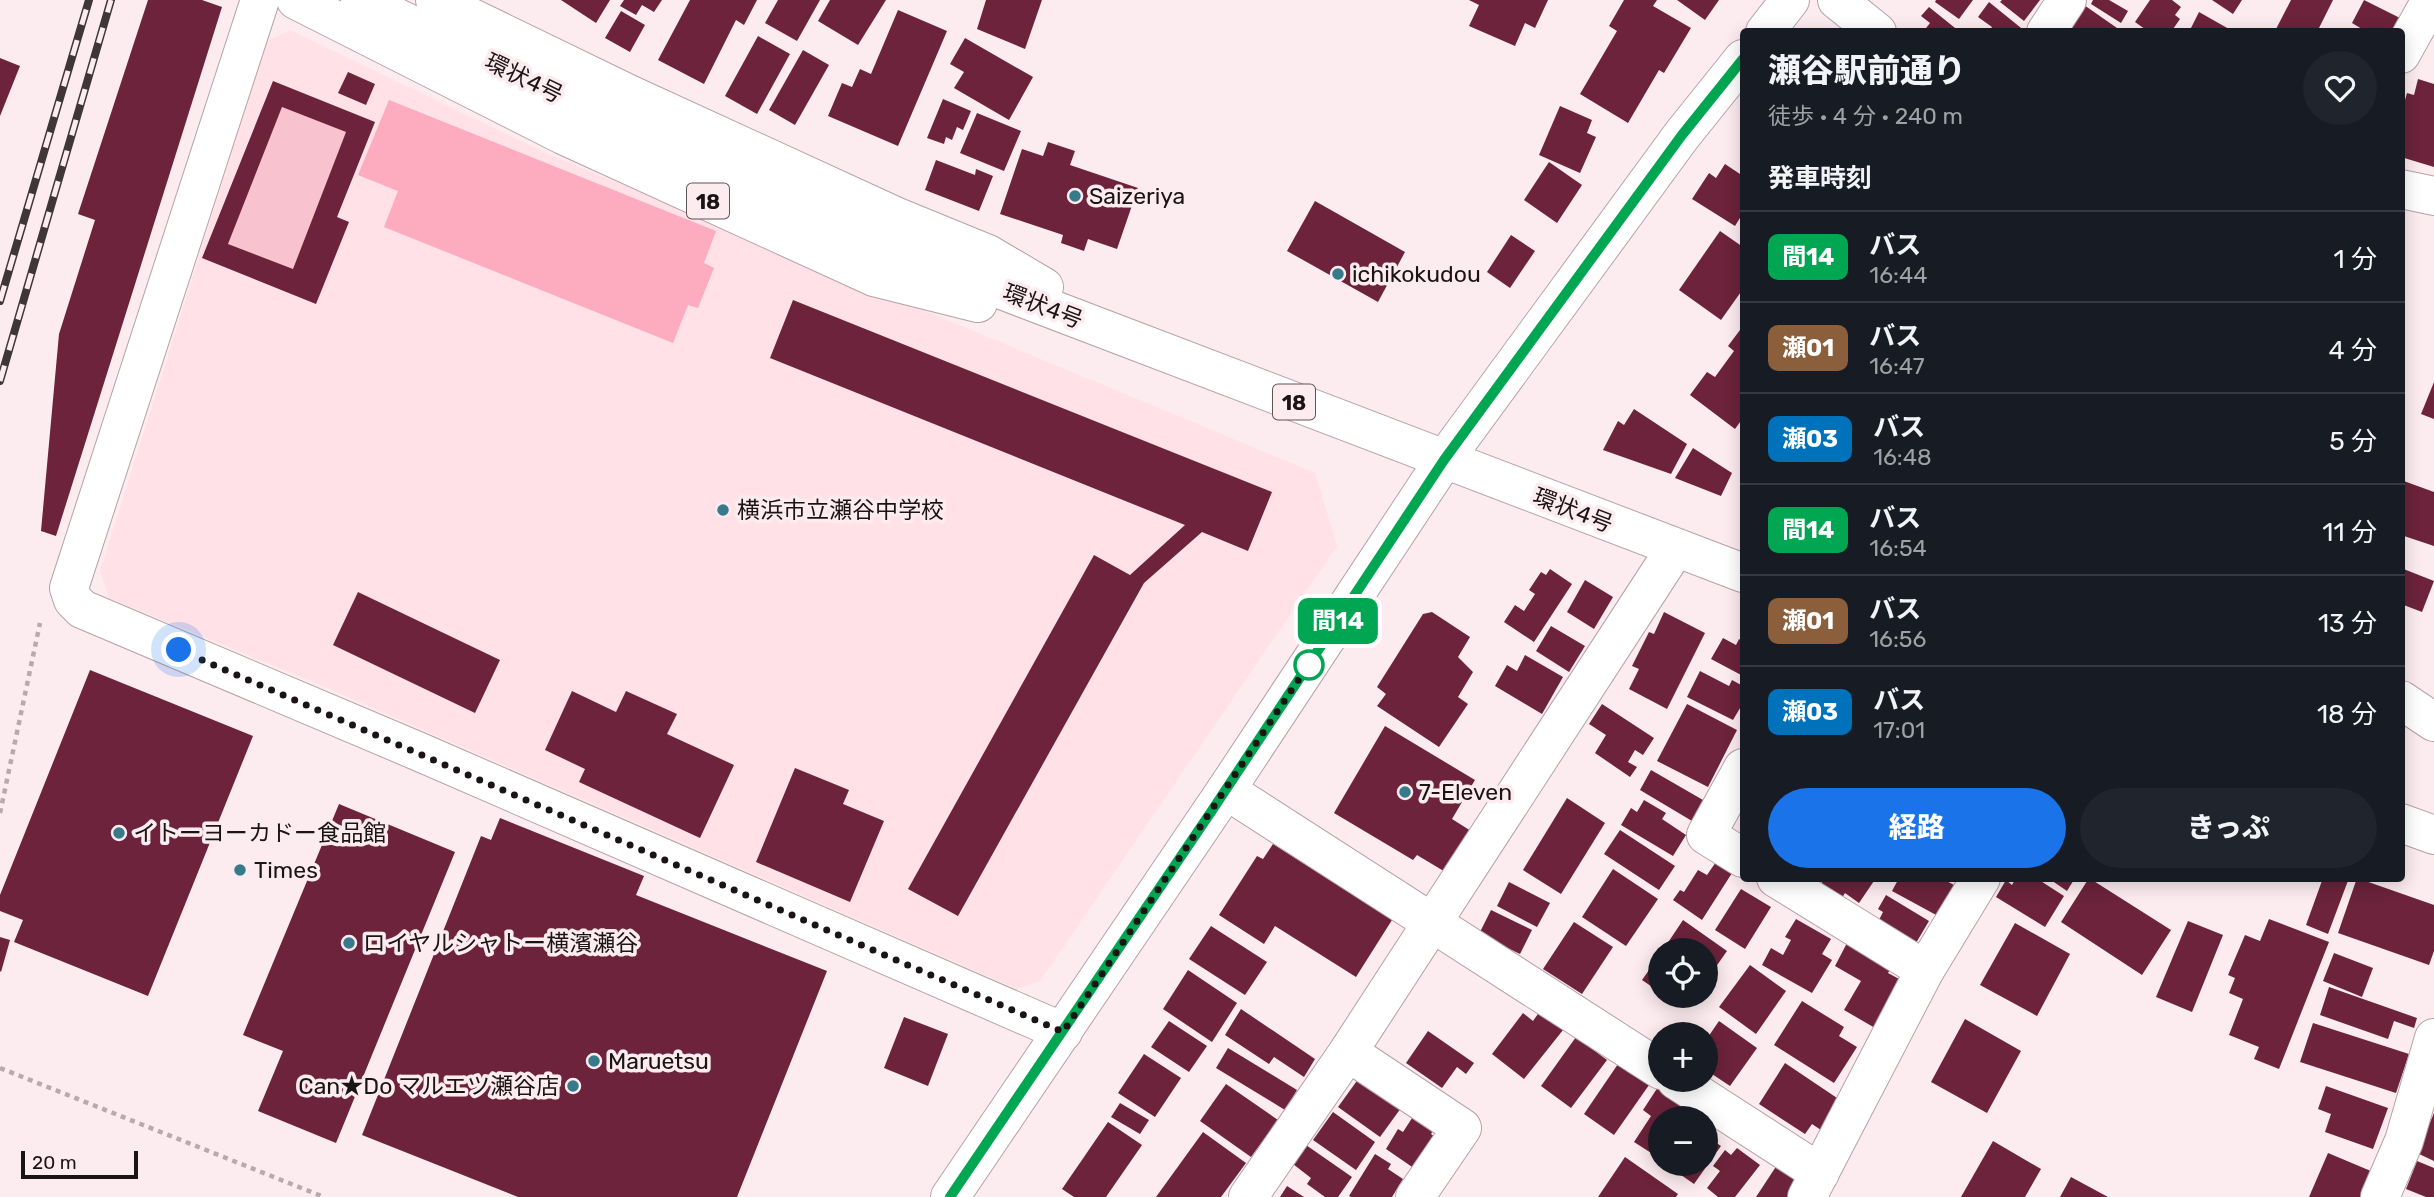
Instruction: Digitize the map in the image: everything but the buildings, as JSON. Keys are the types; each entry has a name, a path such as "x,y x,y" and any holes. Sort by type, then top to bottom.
{"main road":[{"path":"260,0 69,588 73,600 82,609 447,764 1063,1032"},
{"name":"18","path":"296,0 563,135 874,277 1143,344"},
{"name":"環状4号","path":"360,0 604,117 889,247 1740,572"},
{"name":"18","path":"435,0 629,94 895,216 988,254 1143,344"},
{"path":"1768,28 1790,0"},
{"path":"1837,0 1872,28"},
{"path":"2049,28 2067,0"},
{"path":"2405,47 2431,0"},
{"path":"950,1197 1226,790 1444,460 1682,135 1740,63"},
{"path":"2405,190 2434,196"},
{"path":"1248,1197 1348,1052 1675,549"},
{"path":"2405,703 2434,722"},
{"path":"1740,773 1706,835 1740,856"},
{"path":"1226,790 1648,1062"},
{"path":"2405,824 2434,835"},
{"path":"1782,882 1925,970"},
{"path":"1692,1092 1814,1185 1925,970 1980,882"},
{"path":"2380,1197 2404,1141 2434,1038"},
{"path":"1348,1052 1462,1128 1415,1197"}],"path":[{"path":"0,813 41,619 69,588"},
{"path":"0,1068 324,1197"}],"shaded area":[{"name":"横浜市立瀬谷中学校","path":"290,30 548,154 1315,473 1337,546 1040,981 1017,989 318,684 109,598 100,571 267,41"},
{"path":"389,100 716,231 704,263 714,268 698,308 688,305 673,343 384,227 398,191 358,175"},
{"path":"282,107 346,132 293,269 228,244"}],"railway":[{"path":"0,301 89,0"},
{"path":"0,381 111,0"}],"bus line":[{"name":"間14","path":"950,1197 1211,812 1444,460 1682,135 1740,63"}],"place":[{"name":"Saizeriya","path":"1075,196"},
{"name":"ichikokudou","path":"1338,274"},
{"name":"横浜市立瀬谷中学校","path":"723,510"},
{"name":"7-Eleven","path":"1405,792"},
{"name":"イトーヨーカドー食品館","path":"119,833"},
{"name":"Times","path":"240,870"},
{"name":"ロイヤルシャトー横濱瀬谷","path":"349,943"},
{"name":"Maruetsu","path":"594,1061"},
{"name":"Can★Do マルエツ瀬谷店","path":"573,1086"}],"route":[{"path":"179,650 1063,1032 1313,658 1309,665"}]}
